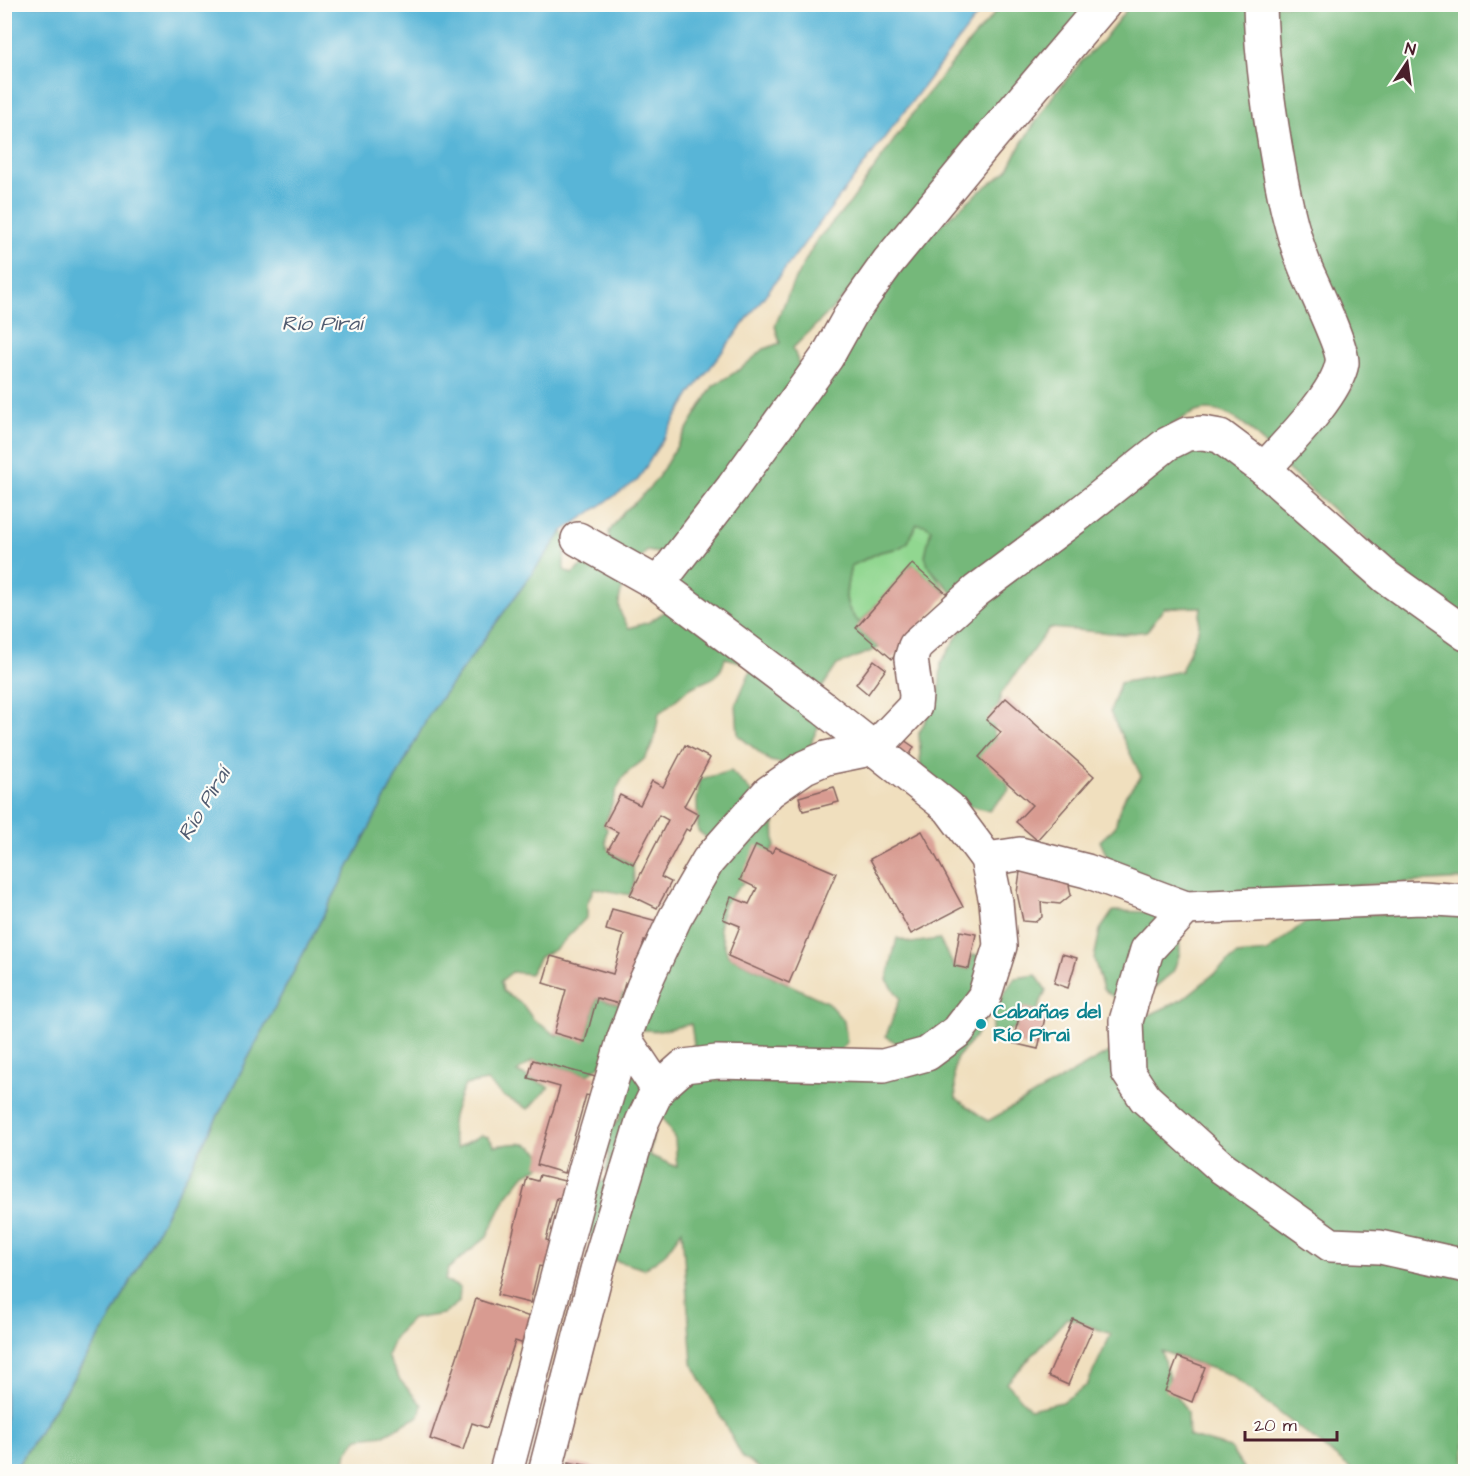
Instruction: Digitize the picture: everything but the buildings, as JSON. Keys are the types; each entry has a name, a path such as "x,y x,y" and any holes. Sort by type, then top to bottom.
{"street":[{"path":"658,584 733,487 820,366 851,314 888,262 986,142 1104,4"},
{"path":"1260,4 1263,76 1283,195 1303,262 1331,327 1342,361 1335,384 1287,445 1264,469"},
{"path":"506,1472 586,1167 624,1038 675,918 708,861 769,792 805,767 826,758 875,748 915,706 916,695 911,659 915,646 976,591 1074,518 1167,444 1187,434 1203,433 1220,436 1264,469 1386,577 1466,634"},
{"path":"545,1472 597,1270 642,1122 658,1089 684,1066 717,1062 883,1066 927,1054 958,1031 984,997 1000,946 996,902 987,860 949,808 875,748 658,584 579,539"},
{"path":"987,860 1020,854 1087,871 1186,908 1421,898 1466,901"},
{"path":"1186,908 1147,950 1126,1021 1128,1072 1145,1098 1220,1166 1331,1245 1380,1247 1466,1266"},
{"path":"624,1038 658,1089"},
{"path":"561,1263 597,1270"}],"green space":[{"path":"1002,5 1098,5 859,282 793,348 806,383 934,230 1007,171 1021,144 1053,96 1102,41 1130,5 1254,5 1333,365 1271,454 1252,431 1235,418 1207,410 1192,414 1168,428 959,600 928,566 925,555 931,529 925,525 917,524 908,542 899,548 880,552 851,566 846,590 849,610 860,623 857,628 879,648 837,665 821,689 824,717 813,738 805,768 770,761 738,735 736,704 753,665 725,658 715,677 692,687 659,713 651,748 645,758 621,780 604,825 607,829 608,848 615,855 633,864 634,883 630,895 594,888 587,904 587,917 556,949 540,957 530,974 512,972 501,981 503,991 523,1005 533,1019 557,1036 556,1033 585,1041 597,998 619,1004 622,994 636,997 717,846 698,831 697,802 700,779 731,771 774,815 775,847 724,904 719,928 728,956 827,1002 844,1021 847,1042 835,1057 915,1056 886,1036 900,998 887,980 897,938 911,943 939,939 954,966 969,969 972,955 987,955 988,1014 974,1038 956,1059 954,1073 956,1098 988,1121 1125,1043 1145,1017 1183,999 1237,955 1267,952 1314,915 1465,913 1465,1471 1354,1471 1231,1375 1161,1351 1172,1388 1187,1412 1188,1436 1230,1448 1245,1471 764,1471 743,1458 692,1363 682,1230 664,1255 644,1269 607,1258 576,1215 588,1188 616,1175 606,1171 609,1156 602,1140 620,1118 614,1094 627,1072 671,1081 694,1044 691,1024 660,1031 631,1029 600,1065 588,1075 533,1060 517,1072 549,1087 528,1109 503,1096 487,1081 465,1085 453,1116 452,1132 457,1148 481,1135 488,1137 495,1146 518,1143 530,1145 547,1161 525,1174 507,1196 487,1236 448,1269 445,1280 460,1288 459,1302 443,1314 412,1319 396,1335 387,1356 400,1380 422,1405 419,1416 384,1435 358,1438 347,1452 344,1467 346,1471 14,1472 109,1322 429,715 563,531 564,570 572,574 609,542 609,532 623,512 637,501 657,479 713,386 739,370 764,349 780,343 775,326 792,285 816,241 850,203 918,106","holes":["647,551 669,555 670,578 666,611 649,622 629,628 620,612 619,599 628,576","658,1110 675,1139 677,1167 649,1155","1067,1318 1111,1334 1087,1385 1062,1402 1030,1409 1007,1383"]},
{"path":"1273,5 1465,5 1465,620 1400,570 1284,466 1352,389 1354,366 1299,211 1271,70"},
{"path":"1199,438 1465,649 1465,879 1188,895 1115,874 1100,841 1115,827 1126,795 1141,776 1110,712 1120,683 1181,671 1198,631 1201,607 1164,608 1147,631 1124,634 1049,628 1001,694 993,730 1009,790 989,811 955,802 921,773 919,733 939,694 941,663 967,620 1007,582"},
{"path":"917,524 925,524 932,529 927,558 931,570 947,594 912,564 860,623 847,604 846,590 851,566 880,552 899,548 908,542"},
{"path":"1113,911 1149,912 1179,936 1180,953 1173,972 1145,995 1119,1001 1103,989 1094,959 1100,930"},
{"path":"1036,975 1046,990 1037,1011 1022,1007 1016,1028 991,1036 995,1012 1009,985 1015,978"}],"water":[{"name":"Río Piraí","path":"5,5 985,5 691,393 638,480 563,531 429,715 109,1322 14,1471 5,1472"}],"place":[{"name":"Cabañas del Río Pirai","path":"981,1024"}]}
